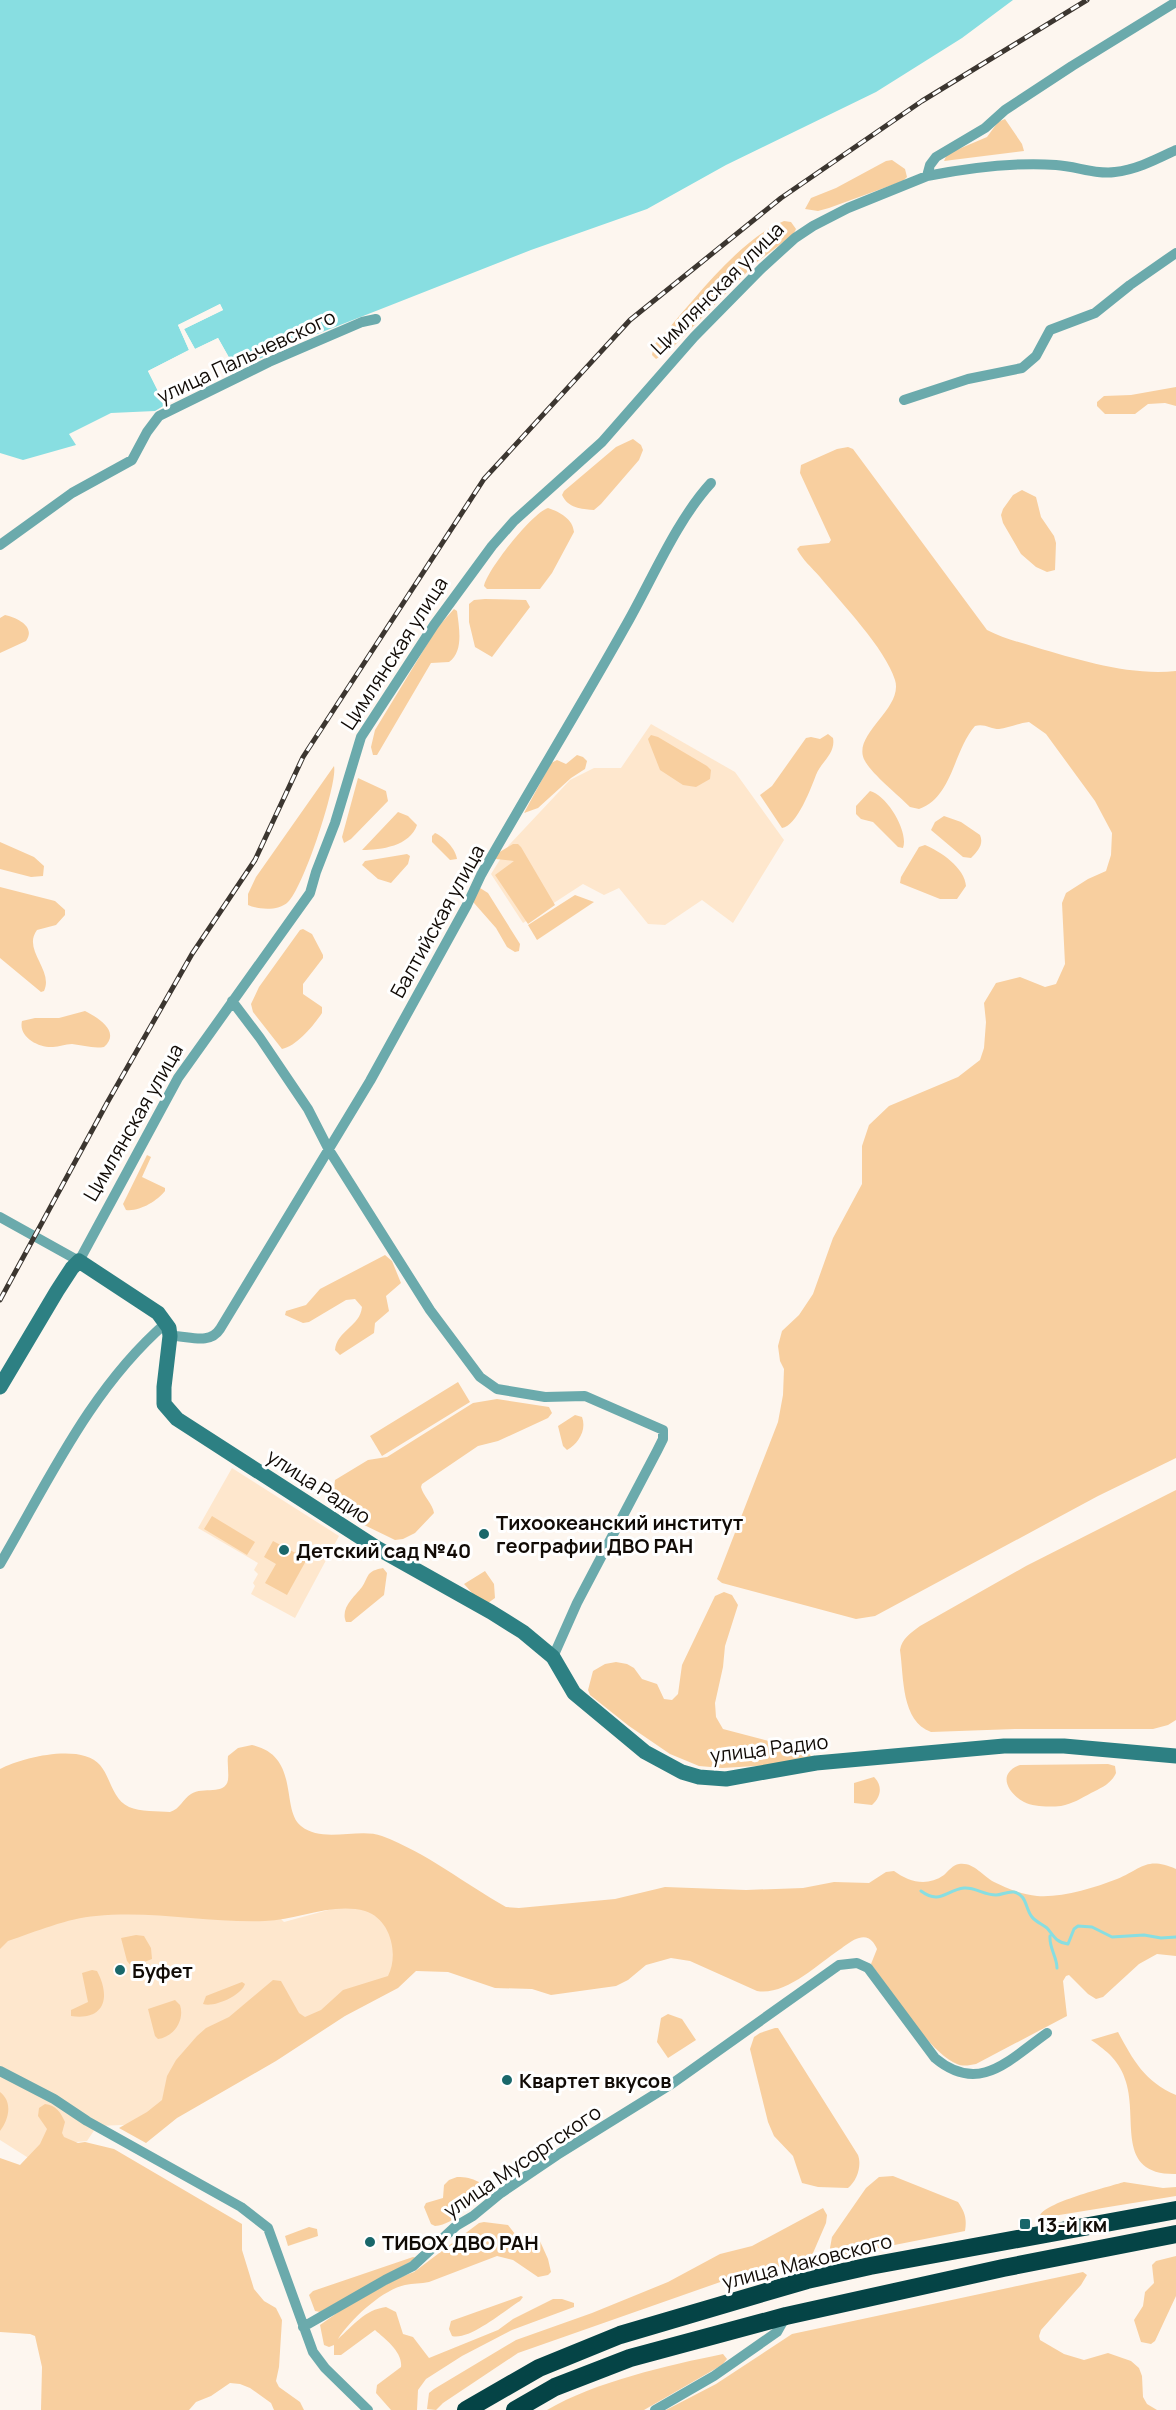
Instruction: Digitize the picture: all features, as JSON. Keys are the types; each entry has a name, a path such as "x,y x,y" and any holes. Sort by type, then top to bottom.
{"highway":[{"name":"улица Маковского","path":"466,2410 539,2368 620,2335 807,2280 1176,2210"},
{"path":"515,2410 555,2387 630,2358 786,2316 1003,2268 1176,2234"},
{"path":"807,2280 814,2310"}],"main road":[{"path":"0,1387 57,1291 79,1261 158,1313 168,1330"},
{"name":"улица Радио","path":"168,1330 164,1399 166,1409 177,1419 377,1548 523,1632 553,1657 574,1693 603,1718 659,1760 699,1777 726,1779 816,1763 1004,1746 1064,1746 1176,1756"}],"street":[{"path":"927,176 930,165 936,157 985,128 1012,105 1072,66 1176,2"},
{"name":"Цимлянская улица","path":"79,1261 178,1078 310,893 335,823 356,750 365,730 434,625 492,546 514,521 602,442 702,330 762,268 795,238 813,226 848,208 927,176 1007,166 1039,165 1079,167 1112,173 1147,163 1176,150"},
{"path":"904,400 968,379 1022,368 1036,356 1050,330 1095,313 1176,253"},
{"name":"улица Пальчевского","path":"0,545 72,493 132,460 147,432 159,416 269,362 363,322 376,319"},
{"name":"Балтийская улица","path":"168,1330 201,1339 216,1335 370,1081 484,870 594,683 680,527 698,498 711,483"},
{"path":"232,1001 308,1109 329,1150 430,1310 480,1377 497,1389 544,1397 585,1396 659,1428 663,1434 657,1451 576,1603 553,1657"},
{"path":"0,1216 79,1261"},
{"path":"0,1564 91,1407 126,1364 168,1330"},
{"name":"улица Мусоргского","path":"303,2327 413,2266 456,2226 473,2216 501,2193 673,2083 839,1965 850,1963 863,1965 874,1975 935,2058 949,2069 977,2075 1000,2066 1047,2033"},
{"path":"0,2071 54,2099 87,2121 259,2219 268,2228 303,2327 317,2358 368,2410"},
{"path":"656,2410 714,2376 777,2332 786,2316"}],"shaded area":[{"path":"1005,119 1022,144 1024,151 944,161 947,154 987,137 998,122"},
{"path":"892,160 905,169 907,177 903,181 829,208 818,211 805,209 811,198"},
{"path":"784,221 791,222 796,229 793,235 757,262 669,351 656,359 652,355 654,345 714,276 749,243 766,230"},
{"path":"1176,387 1176,406 1165,403 1148,404 1135,414 1105,414 1097,406 1097,402 1104,396 1131,395"},
{"path":"633,439 641,445 643,450 639,460 601,504 594,510 575,507 568,503 562,495 564,491 616,447"},
{"path":"848,447 853,449 987,630 1017,642 1105,666 1141,671 1176,671 1176,1458 1098,1496 875,1616 856,1619 722,1583 717,1579 778,1422 783,1395 784,1369 780,1361 778,1346 782,1331 799,1315 813,1294 833,1238 862,1184 862,1146 869,1125 889,1106 958,1077 980,1060 984,1048 986,1022 984,1003 996,983 1020,977 1045,987 1056,984 1065,964 1062,903 1066,893 1106,871 1111,855 1112,833 1095,801 1046,734 1029,722 999,729 975,726 946,784 930,803 919,809 910,807 868,766 862,751 865,741 892,701 896,691 895,680 890,667 873,640 797,549 800,546 829,543 831,540 800,473 801,465 837,449"},
{"path":"1022,490 1036,497 1041,517 1054,536 1055,570 1047,572 1036,567 1021,554 1003,523 1001,515 1003,509 1013,495"},
{"path":"548,508 565,517 571,523 574,532 552,573 540,589 487,589 484,586 487,578 501,556 532,520"},
{"path":"474,600 526,600 530,607 492,657 475,647 469,622 469,604"},
{"path":"454,609 457,611 459,646 454,658 449,662 431,663 377,755 373,755 371,747 375,730 437,628"},
{"path":"5,615 24,624 29,631 29,636 26,641 0,653 0,618"},
{"path":"651,724 735,772 784,840 733,923 702,900 665,925 648,924 619,888 604,895 583,884 523,923 491,874 509,845 570,780 594,768 621,768"},
{"path":"828,734 833,738 830,753 818,770 798,814 788,826 782,828 760,795 772,786 806,738 820,739"},
{"path":"651,735 707,766 711,770 710,779 696,787 683,785 660,770 648,739"},
{"path":"577,755 587,761 585,769 571,778 538,808 524,813 551,763 557,760 566,764"},
{"path":"334,766 331,793 318,836 294,893 288,902 280,907 263,909 248,905 248,894 256,877"},
{"path":"358,778 386,791 388,801 351,839 344,843 342,837"},
{"path":"870,791 883,799 895,815 903,833 903,848 898,847 873,822 861,819 856,814 856,806"},
{"path":"398,812 408,816 417,825 408,838 386,848 362,850"},
{"path":"944,816 961,822 980,835 981,844 971,858 963,857 931,830 935,822"},
{"path":"435,833 449,844 457,859 450,860 432,842 432,836"},
{"path":"0,842 34,857 44,866 43,876 31,877 0,869"},
{"path":"513,844 521,847 555,905 528,924 495,875 514,861 496,859 493,856"},
{"path":"925,845 938,851 957,867 965,879 966,886 957,899 940,899 900,883 901,877 919,847"},
{"path":"407,854 410,856 408,864 391,883 378,879 362,865 365,861"},
{"path":"0,887 55,901 65,910 65,915 56,925 37,930 33,938 35,953 45,975 44,991 41,992 0,958"},
{"path":"480,888 488,893 520,944 519,951 515,952 507,947 496,928 472,900"},
{"path":"575,895 594,902 537,940 528,925"},
{"path":"303,929 312,934 323,958 303,984 303,994 322,1007 322,1013 299,1039 282,1049 253,1012 251,1004 259,987"},
{"path":"85,1011 102,1022 109,1031 109,1041 104,1047 72,1044 47,1047 26,1037 23,1032 22,1021 35,1018 59,1018"},
{"path":"147,1155 151,1157 142,1177 165,1188 165,1191 147,1205 126,1210 123,1204"},
{"path":"385,1255 392,1261 401,1283 386,1296 389,1311 375,1323 374,1333 340,1355 335,1350 337,1343 357,1319 362,1307 355,1299 346,1300 309,1322 303,1323 285,1315 286,1311 306,1305 320,1289"},
{"path":"458,1382 470,1402 382,1456 370,1436"},
{"path":"497,1399 549,1407 552,1413 548,1418 498,1441 478,1446 422,1484 422,1490 434,1513 415,1533 395,1540 358,1522 334,1489 335,1480 368,1460 387,1457 473,1403"},
{"path":"575,1415 582,1417 582,1432 575,1444 567,1450 563,1446 558,1426"},
{"name":"Детский сад №40","path":"232,1468 339,1536 295,1618 251,1594 258,1574 254,1570 258,1563 198,1528"},
{"path":"1176,1490 1176,1720 1153,1729 1015,1729 931,1732 921,1726 909,1709 904,1685 900,1650 907,1636 920,1626 1026,1566"},
{"path":"212,1516 255,1542 247,1555 204,1529"},
{"path":"273,1541 307,1559 287,1595 265,1583 276,1564 264,1557"},
{"path":"383,1568 387,1573 384,1595 351,1622 346,1622 346,1607 369,1574"},
{"path":"485,1571 494,1584 495,1598 488,1603 473,1594 464,1584"},
{"path":"724,1592 732,1595 738,1605 725,1646 715,1703 716,1717 723,1729 807,1751 813,1759 808,1763 722,1768 699,1766 670,1754 629,1726 590,1695 588,1690 593,1671 605,1664 616,1662 634,1668 642,1679 657,1684 664,1699 672,1700 678,1694 682,1665 715,1596"},
{"path":"252,1745 267,1751 284,1771 291,1808 301,1826 320,1834 363,1833 382,1836 415,1851 506,1907 519,1908 615,1899 665,1887 746,1890 803,1888 834,1882 869,1883 886,1872 894,1871 906,1878 925,1882 938,1879 959,1864 969,1865 994,1882 1015,1891 1046,1896 1088,1889 1117,1879 1145,1865 1158,1864 1176,1869 1176,1956 1157,1954 1139,1964 1103,1997 1096,1999 1069,1975 1066,1976 1063,1981 1067,2016 976,2064 964,2066 946,2058 911,2020 871,1964 877,1949 866,1937 852,1941 800,1978 779,1989 768,1991 757,1991 690,1961 671,1958 646,1965 628,1980 616,1986 551,1995 532,1989 495,1988 448,1972 416,1971 398,1988 345,2016 276,2061 177,2118 146,2143 119,2128 147,2112 162,2100 167,2076 176,2060 206,2028 229,2017 273,1980 281,1981 299,2013 305,2017 321,2010 343,1990 388,1976 393,1958 387,1930 374,1915 353,1909 328,1910 265,1921 159,1915 96,1916 74,1919 8,1941 0,1949 0,1769 22,1760 52,1754 80,1755 91,1758 100,1765 115,1794 129,1807 138,1810 170,1812 191,1794 223,1788 228,1780 228,1756 238,1748"},
{"path":"1108,1764 1115,1766 1116,1773 1109,1783 1077,1801 1061,1806 1032,1805 1024,1802 1013,1794 1007,1783 1009,1773 1020,1765"},
{"path":"874,1777 880,1788 875,1802 872,1805 854,1803 854,1783"},
{"path":"365,1900 423,1958 146,2124 97,2126 87,2141 57,2144 38,2164 0,2140 0,1919 265,1903 284,1922"},
{"path":"144,1936 151,1948 152,1959 132,1967 127,1961 121,1938"},
{"path":"97,1971 104,1990 102,2005 91,2015 71,2016 71,2010 88,2002 82,1973"},
{"path":"242,1982 245,1984 243,1988 233,1996 214,2004 203,2004 206,1996"},
{"path":"175,2000 180,2005 181,2011 177,2027 169,2035 158,2039 155,2036 148,2009"},
{"path":"668,2014 682,2019 696,2040 668,2058 657,2042 661,2018"},
{"path":"778,2028 858,2155 858,2173 848,2188 818,2187 802,2183 793,2156 774,2136 768,2122 750,2049 754,2037"},
{"path":"1118,2032 1135,2061 1148,2077 1176,2095 1176,2174 1157,2172 1144,2166 1137,2156 1133,2143 1126,2082 1112,2057 1091,2040"},
{"path":"0,2092 7,2101 8,2111 6,2121 0,2131"},
{"path":"45,2104 58,2110 62,2116 65,2122 62,2133 64,2137 78,2143 85,2142 114,2149 242,2224 242,2250 254,2289 264,2301 276,2308 282,2320 276,2381 279,2387 300,2402 304,2410 274,2410 271,2403 250,2388 230,2383 211,2396 196,2402 189,2410 41,2410 42,2367 35,2336 0,2332 0,2158 20,2165 40,2144 47,2129 38,2116 39,2108"},
{"path":"893,2176 958,2202 965,2216 965,2231 839,2256 833,2255 830,2248 832,2237 866,2188 879,2177"},
{"path":"457,2177 479,2182 480,2188 456,2217 443,2224 435,2226 431,2224 424,2207 426,2203 443,2198 444,2185"},
{"path":"1124,2182 1163,2188 1176,2187 1176,2196 1047,2217 1040,2216 1052,2206 1064,2201"},
{"path":"823,2208 827,2215 826,2223 813,2253 805,2262 746,2273 518,2353 436,2410 427,2409 429,2393 434,2389 516,2340 592,2313 668,2282 720,2254 752,2246"},
{"path":"479,2223 508,2225 515,2234 539,2239 551,2272 538,2277 513,2260 497,2256 429,2282 396,2288 377,2299 359,2314 338,2339 371,2311 386,2307 396,2312 403,2334 413,2337 429,2358 498,2330 513,2319 553,2299 574,2303 574,2307 512,2330 462,2356 426,2379 418,2390 417,2410 391,2410 376,2393 377,2385 401,2367 399,2356 392,2346 375,2330 341,2355 334,2355 334,2345 329,2347 324,2345 320,2325 344,2308 398,2278 414,2272"},
{"path":"309,2227 317,2229 318,2236 288,2246 285,2236"},
{"path":"1176,2256 1176,2296 1155,2341 1151,2344 1141,2342 1134,2320 1143,2306 1145,2292 1154,2283 1152,2265 1156,2261"},
{"path":"413,2257 417,2258 320,2312 315,2311 309,2295 313,2291"},
{"path":"1083,2272 1087,2275 1081,2285 1041,2330 1040,2340 1064,2354 1084,2360 1108,2353 1131,2361 1139,2368 1142,2376 1143,2397 1147,2404 1157,2410 666,2410 716,2384 792,2334"},
{"path":"523,2297 520,2301 487,2324 468,2334 452,2336 449,2329 451,2321"},
{"path":"723,2354 727,2359 722,2365 644,2410 547,2410 609,2383 656,2369"}],"water":[{"path":"0,0 1013,0 962,38 876,92 726,165 647,209 531,250 289,345 236,370 218,338 195,349 184,329 223,310 220,304 178,325 189,350 148,371 165,405 155,411 111,413 69,434 76,445 23,460 0,453"}],"pier":[{"path":"220,304 223,310 184,329 195,349 218,338 236,370 233,372 217,342 196,352 192,350 152,373 168,404 165,405 148,371 189,350 178,325"}],"waterway":[{"path":"921,1891 933,1897 943,1896 964,1888 992,1895 1014,1892 1024,1899 1034,1919 1047,1928 1057,1940 1068,1944 1074,1929 1078,1926 1092,1927 1112,1937 1144,1935 1161,1938 1176,1937"},
{"path":"1050,1936 1057,1968"}],"railway":[{"path":"0,1300 107,1103 192,954 255,860 303,757 484,479 630,320 781,198 922,101 1087,0"}],"place":[{"name":"Тихоокеанский институт географии ДВО РАН","path":"484,1534"},
{"name":"Детский сад №40","path":"284,1550"},
{"name":"Буфет","path":"120,1970"},
{"name":"Квартет вкусов","path":"507,2080"},
{"name":"13-й км","path":"1025,2224"},
{"name":"ТИБОХ ДВО РАН","path":"370,2242"}]}
